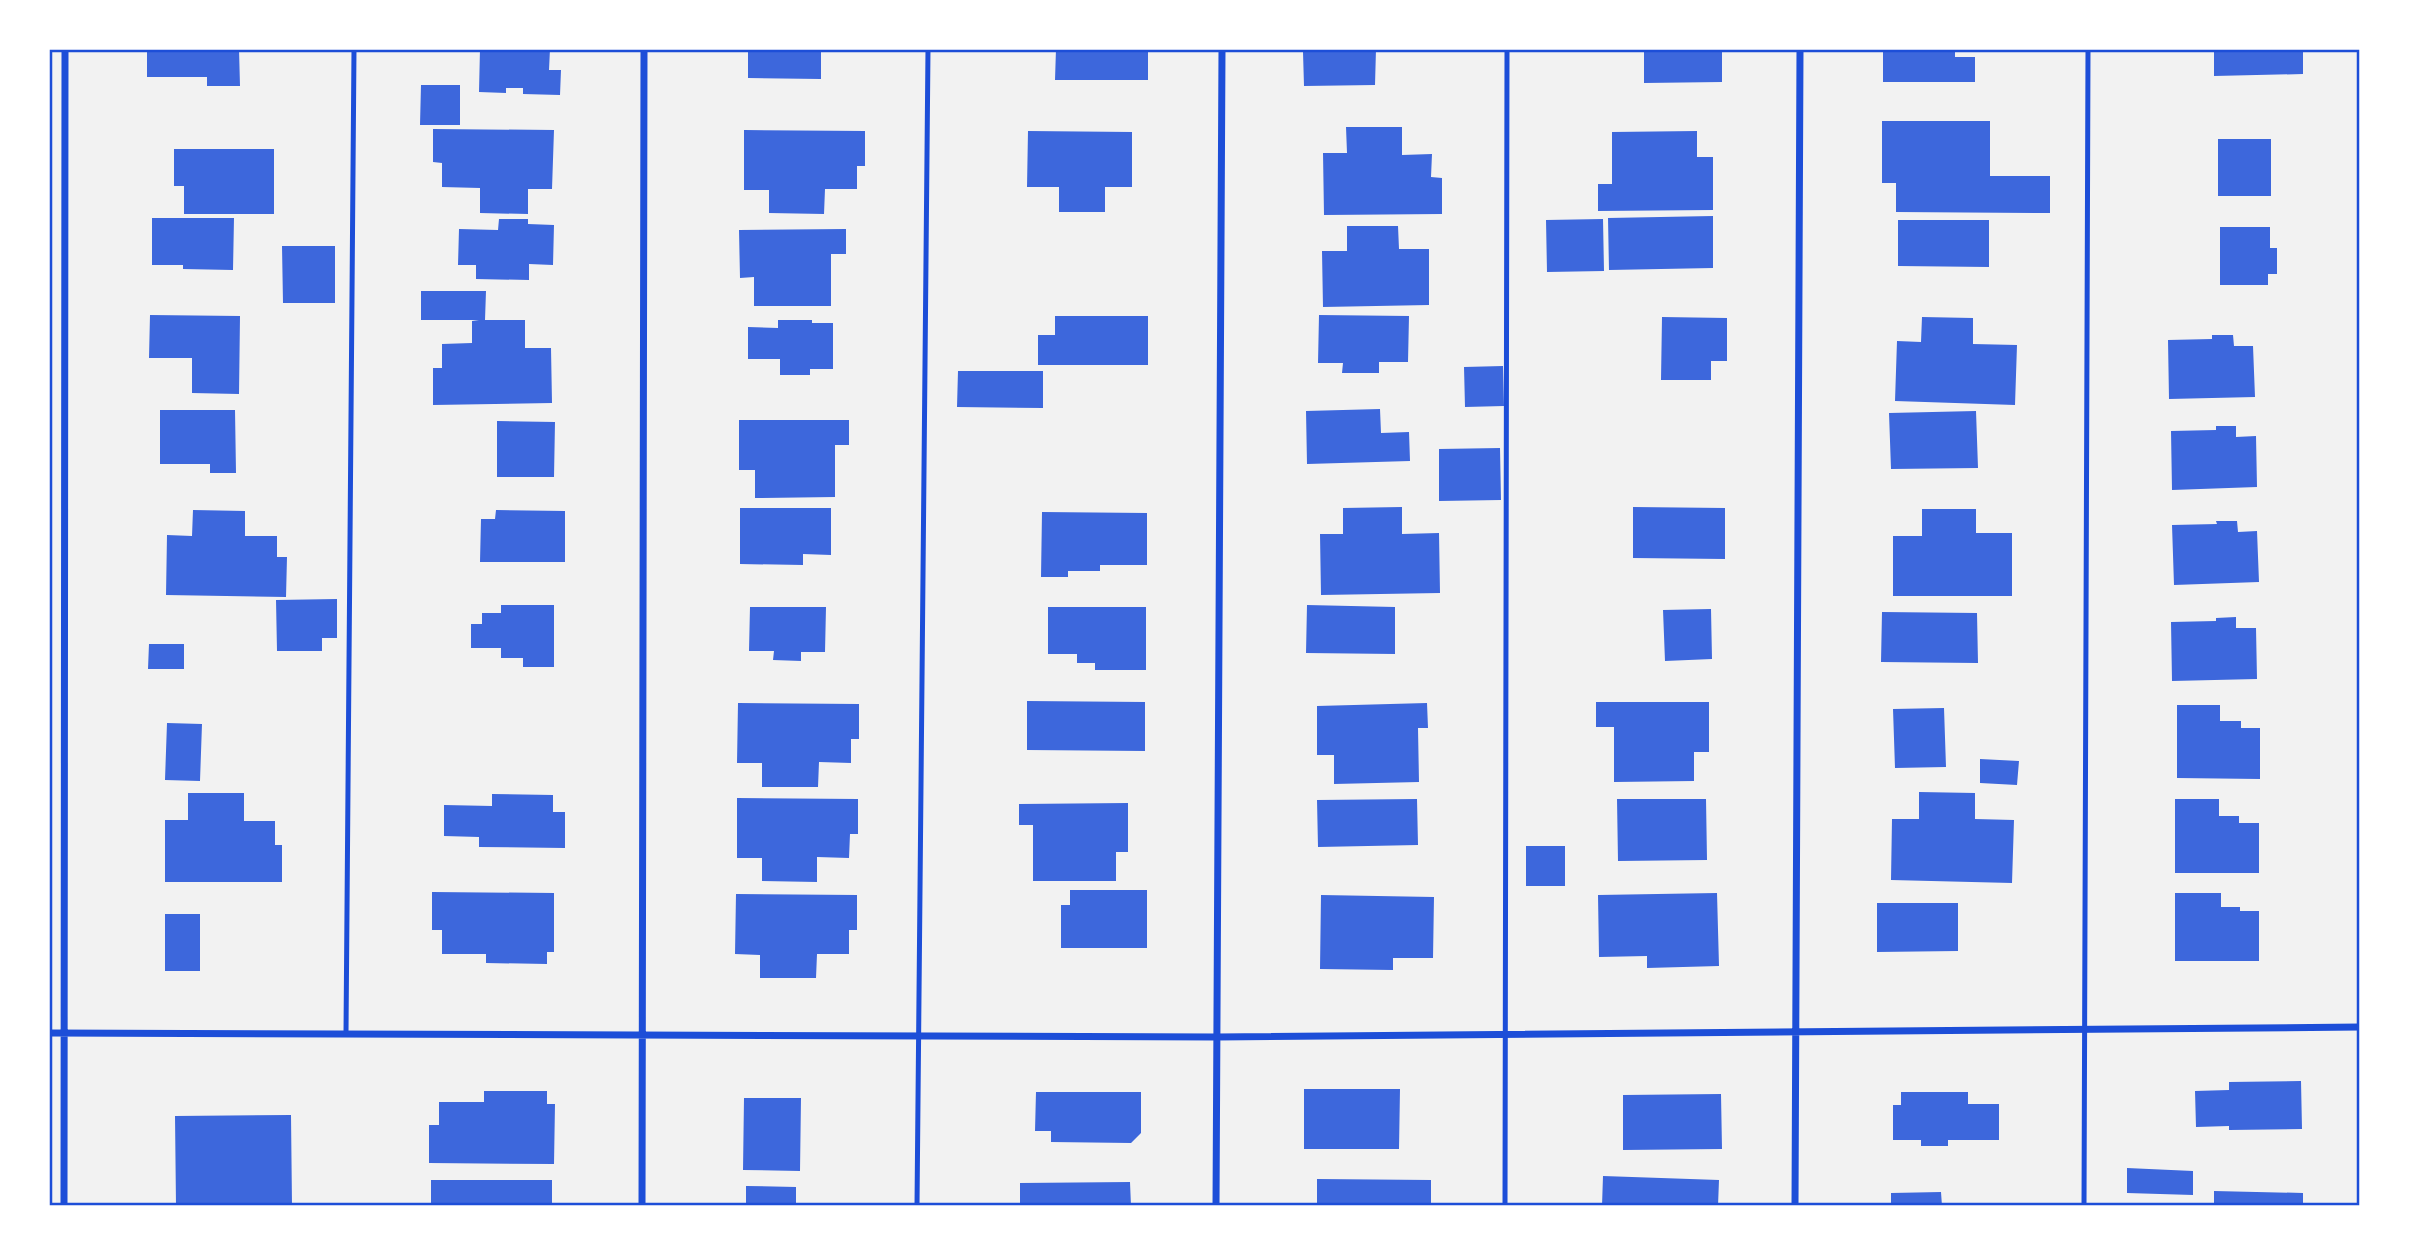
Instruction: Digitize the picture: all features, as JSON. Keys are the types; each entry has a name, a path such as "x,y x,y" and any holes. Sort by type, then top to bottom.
{"street":[{"path":"64,1206 65,49"},
{"path":"642,1206 644,49"},
{"path":"1216,1206 1222,49"},
{"path":"1795,1206 1800,49"},
{"path":"49,1033 1217,1037 2360,1027"}],"lane":[{"path":"346,1033 354,49"},
{"path":"917,1206 928,49"},
{"path":"1505,1206 1507,49"},
{"path":"2084,1206 2088,49"}],"building":[{"path":"147,49 239,49 240,86 207,86 207,77 147,77"},
{"path":"480,49 550,49 549,70 561,70 560,95 523,94 523,88 506,88 506,93 479,92"},
{"path":"748,49 821,49 821,79 748,78"},
{"path":"1056,49 1148,49 1148,80 1055,80"},
{"path":"1318,49 1376,49 1375,85 1304,86 1303,52 1318,52"},
{"path":"1644,49 1722,49 1722,82 1644,83"},
{"path":"1883,49 1955,49 1955,57 1975,57 1975,82 1883,82"},
{"path":"2214,49 2303,49 2303,74 2214,76"},
{"path":"421,85 460,85 460,125 420,125"},
{"path":"1882,121 1990,121 1990,176 2050,176 2050,213 1896,212 1896,183 1882,183"},
{"path":"1346,127 1402,127 1402,155 1432,154 1431,177 1442,178 1442,214 1324,215 1323,153 1347,153"},
{"path":"433,129 554,130 552,189 528,189 528,214 480,213 480,188 442,187 442,163 433,162"},
{"path":"744,130 865,131 865,166 857,166 857,189 825,189 824,214 769,213 769,190 744,190"},
{"path":"1028,131 1132,132 1132,187 1105,187 1105,212 1059,212 1059,187 1027,187"},
{"path":"1697,131 1697,157 1713,157 1713,210 1598,211 1598,184 1612,184 1612,132"},
{"path":"2218,139 2271,139 2271,196 2218,196"},
{"path":"174,149 274,149 274,214 184,214 184,186 174,186"},
{"path":"1713,216 1713,268 1609,270 1608,218"},
{"path":"152,218 234,218 233,270 152,265"},
{"path":"499,219 528,219 528,224 554,225 553,265 529,264 529,280 476,279 476,265 458,265 459,229 498,230"},
{"path":"1603,219 1604,271 1547,272 1546,220"},
{"path":"1898,220 1989,220 1989,267 1898,266"},
{"path":"1347,226 1398,226 1399,249 1429,249 1429,305 1323,307 1322,251 1347,251"},
{"path":"2220,227 2270,227 2270,248 2277,248 2277,274 2268,274 2268,285 2220,285"},
{"path":"846,229 846,254 831,254 831,306 754,306 754,277 740,278 739,230"},
{"path":"282,246 335,246 335,303 283,303"},
{"path":"421,291 486,291 485,320 525,320 525,348 551,348 552,403 433,405 433,368 442,368 442,344 472,343 472,321 479,320 421,320"},
{"path":"150,315 240,316 239,394 192,393 192,358 149,358"},
{"path":"1319,315 1409,316 1408,362 1379,362 1379,373 1342,373 1343,363 1318,363"},
{"path":"1055,316 1148,316 1148,365 1038,365 1038,335 1055,335"},
{"path":"1662,317 1727,318 1727,361 1711,361 1711,380 1661,380"},
{"path":"1922,317 1973,318 1973,344 2017,345 2015,405 1895,401 1897,341 1921,342"},
{"path":"778,320 833,323 833,369 810,369 810,375 780,375 780,359 748,359 748,327 778,328"},
{"path":"2212,335 2233,335 2234,346 2253,346 2255,397 2169,399 2168,340 2212,339"},
{"path":"1503,366 1504,406 1465,407 1464,367"},
{"path":"958,371 1043,371 1043,408 957,407"},
{"path":"1380,409 1381,433 1409,432 1410,461 1307,464 1306,411"},
{"path":"160,410 235,410 236,473 210,473 210,464 160,464"},
{"path":"1976,411 1978,468 1891,469 1889,413"},
{"path":"739,420 849,420 849,445 835,445 835,497 755,498 755,470 739,470"},
{"path":"497,421 555,422 554,477 497,477"},
{"path":"2216,426 2236,426 2236,437 2256,436 2257,487 2172,490 2171,431 2216,430"},
{"path":"1500,448 1501,500 1439,501 1439,449"},
{"path":"1402,507 1402,534 1439,533 1440,593 1321,595 1320,534 1343,534 1343,508"},
{"path":"1633,507 1725,508 1725,559 1633,558"},
{"path":"740,508 831,508 831,555 803,554 803,565 740,564"},
{"path":"1922,509 1976,509 1976,533 2012,533 2012,596 1893,596 1893,536 1922,536"},
{"path":"193,510 245,511 245,536 277,536 277,557 287,557 286,597 166,595 167,535 192,536"},
{"path":"496,510 565,511 565,562 480,562 481,519 495,519"},
{"path":"1042,512 1147,513 1147,565 1100,565 1100,571 1068,571 1068,577 1041,577"},
{"path":"2216,521 2237,521 2238,532 2257,531 2259,582 2174,585 2172,525 2217,524"},
{"path":"337,599 337,638 322,638 322,651 277,651 276,600"},
{"path":"501,605 554,605 554,667 523,667 523,658 501,658 501,648 471,648 471,624 482,624 482,613 501,613"},
{"path":"1307,605 1395,607 1395,654 1306,653"},
{"path":"750,607 826,607 825,652 801,652 801,661 773,660 774,651 749,651"},
{"path":"1048,607 1146,607 1146,670 1095,670 1095,663 1077,663 1077,654 1048,654"},
{"path":"1711,609 1712,659 1665,661 1663,610"},
{"path":"1882,612 1977,613 1978,663 1881,662"},
{"path":"2236,617 2236,628 2256,628 2257,679 2172,681 2171,622 2216,621 2216,618"},
{"path":"149,644 184,644 184,669 148,669"},
{"path":"1027,701 1145,702 1145,751 1027,750"},
{"path":"1596,702 1709,702 1709,752 1694,752 1694,781 1614,782 1614,727 1596,727"},
{"path":"738,703 859,704 859,739 851,739 851,763 819,762 818,787 762,787 762,763 737,763"},
{"path":"1427,703 1428,728 1418,728 1419,782 1334,784 1334,755 1317,755 1317,706"},
{"path":"2177,705 2220,705 2220,721 2241,721 2241,728 2260,728 2260,779 2177,778"},
{"path":"1944,708 1946,767 1895,768 1893,709"},
{"path":"167,723 202,724 200,781 165,780"},
{"path":"1980,759 2019,761 2017,785 1980,783"},
{"path":"1919,792 1975,793 1975,819 2014,820 2012,883 1891,880 1892,819 1919,819"},
{"path":"188,793 244,793 244,821 275,821 275,845 282,845 282,882 165,882 165,820 188,820"},
{"path":"492,794 553,795 553,812 565,812 565,848 479,847 479,837 444,836 444,805 492,806"},
{"path":"737,798 858,799 858,834 850,834 849,858 817,857 817,882 762,881 762,858 737,858"},
{"path":"1417,799 1418,845 1318,847 1317,800"},
{"path":"1617,799 1706,799 1707,860 1618,861"},
{"path":"2175,799 2219,799 2219,816 2239,816 2239,823 2259,823 2259,873 2175,873"},
{"path":"1128,803 1128,852 1116,852 1116,881 1033,881 1033,825 1019,825 1019,804"},
{"path":"1526,846 1565,846 1565,886 1526,886"},
{"path":"1070,890 1147,890 1147,948 1061,948 1061,905 1070,905"},
{"path":"432,892 554,893 554,952 547,952 547,964 486,963 486,954 442,954 442,930 432,930"},
{"path":"1717,893 1719,966 1647,968 1647,956 1599,957 1598,895"},
{"path":"2175,893 2221,893 2221,907 2259,911 2259,961 2175,961"},
{"path":"736,894 857,895 857,930 849,930 849,954 817,954 816,978 760,978 760,955 735,954"},
{"path":"1321,895 1434,897 1433,958 1393,958 1393,970 1320,969"},
{"path":"1877,903 1958,903 1958,951 1877,952"},
{"path":"165,914 200,914 200,971 165,971"},
{"path":"2301,1081 2302,1129 2229,1130 2229,1126 2196,1127 2195,1091 2229,1090 2229,1082"},
{"path":"1304,1089 1400,1089 1399,1149 1304,1149"},
{"path":"484,1091 547,1091 547,1104 555,1104 554,1164 429,1163 429,1125 439,1125 439,1102 484,1102"},
{"path":"1036,1092 1141,1092 1141,1133 1131,1143 1051,1142 1051,1131 1035,1131"},
{"path":"1901,1092 1968,1092 1968,1104 1999,1104 1999,1140 1948,1140 1948,1146 1921,1146 1921,1140 1893,1140 1893,1105 1901,1105"},
{"path":"1721,1094 1722,1149 1623,1150 1623,1095"},
{"path":"744,1098 801,1098 800,1171 743,1170"},
{"path":"291,1115 292,1206 176,1206 175,1116"},
{"path":"2127,1168 2193,1171 2193,1195 2127,1193"},
{"path":"1603,1176 1719,1180 1718,1206 1602,1206"},
{"path":"1317,1179 1431,1180 1431,1206 1317,1206"},
{"path":"431,1180 552,1180 552,1206 431,1206"},
{"path":"1130,1182 1131,1206 1020,1206 1020,1183"},
{"path":"746,1186 796,1187 796,1206 746,1206"},
{"path":"2214,1191 2303,1193 2303,1206 2214,1206"},
{"path":"1941,1192 1942,1206 1891,1206 1891,1193"}]}
